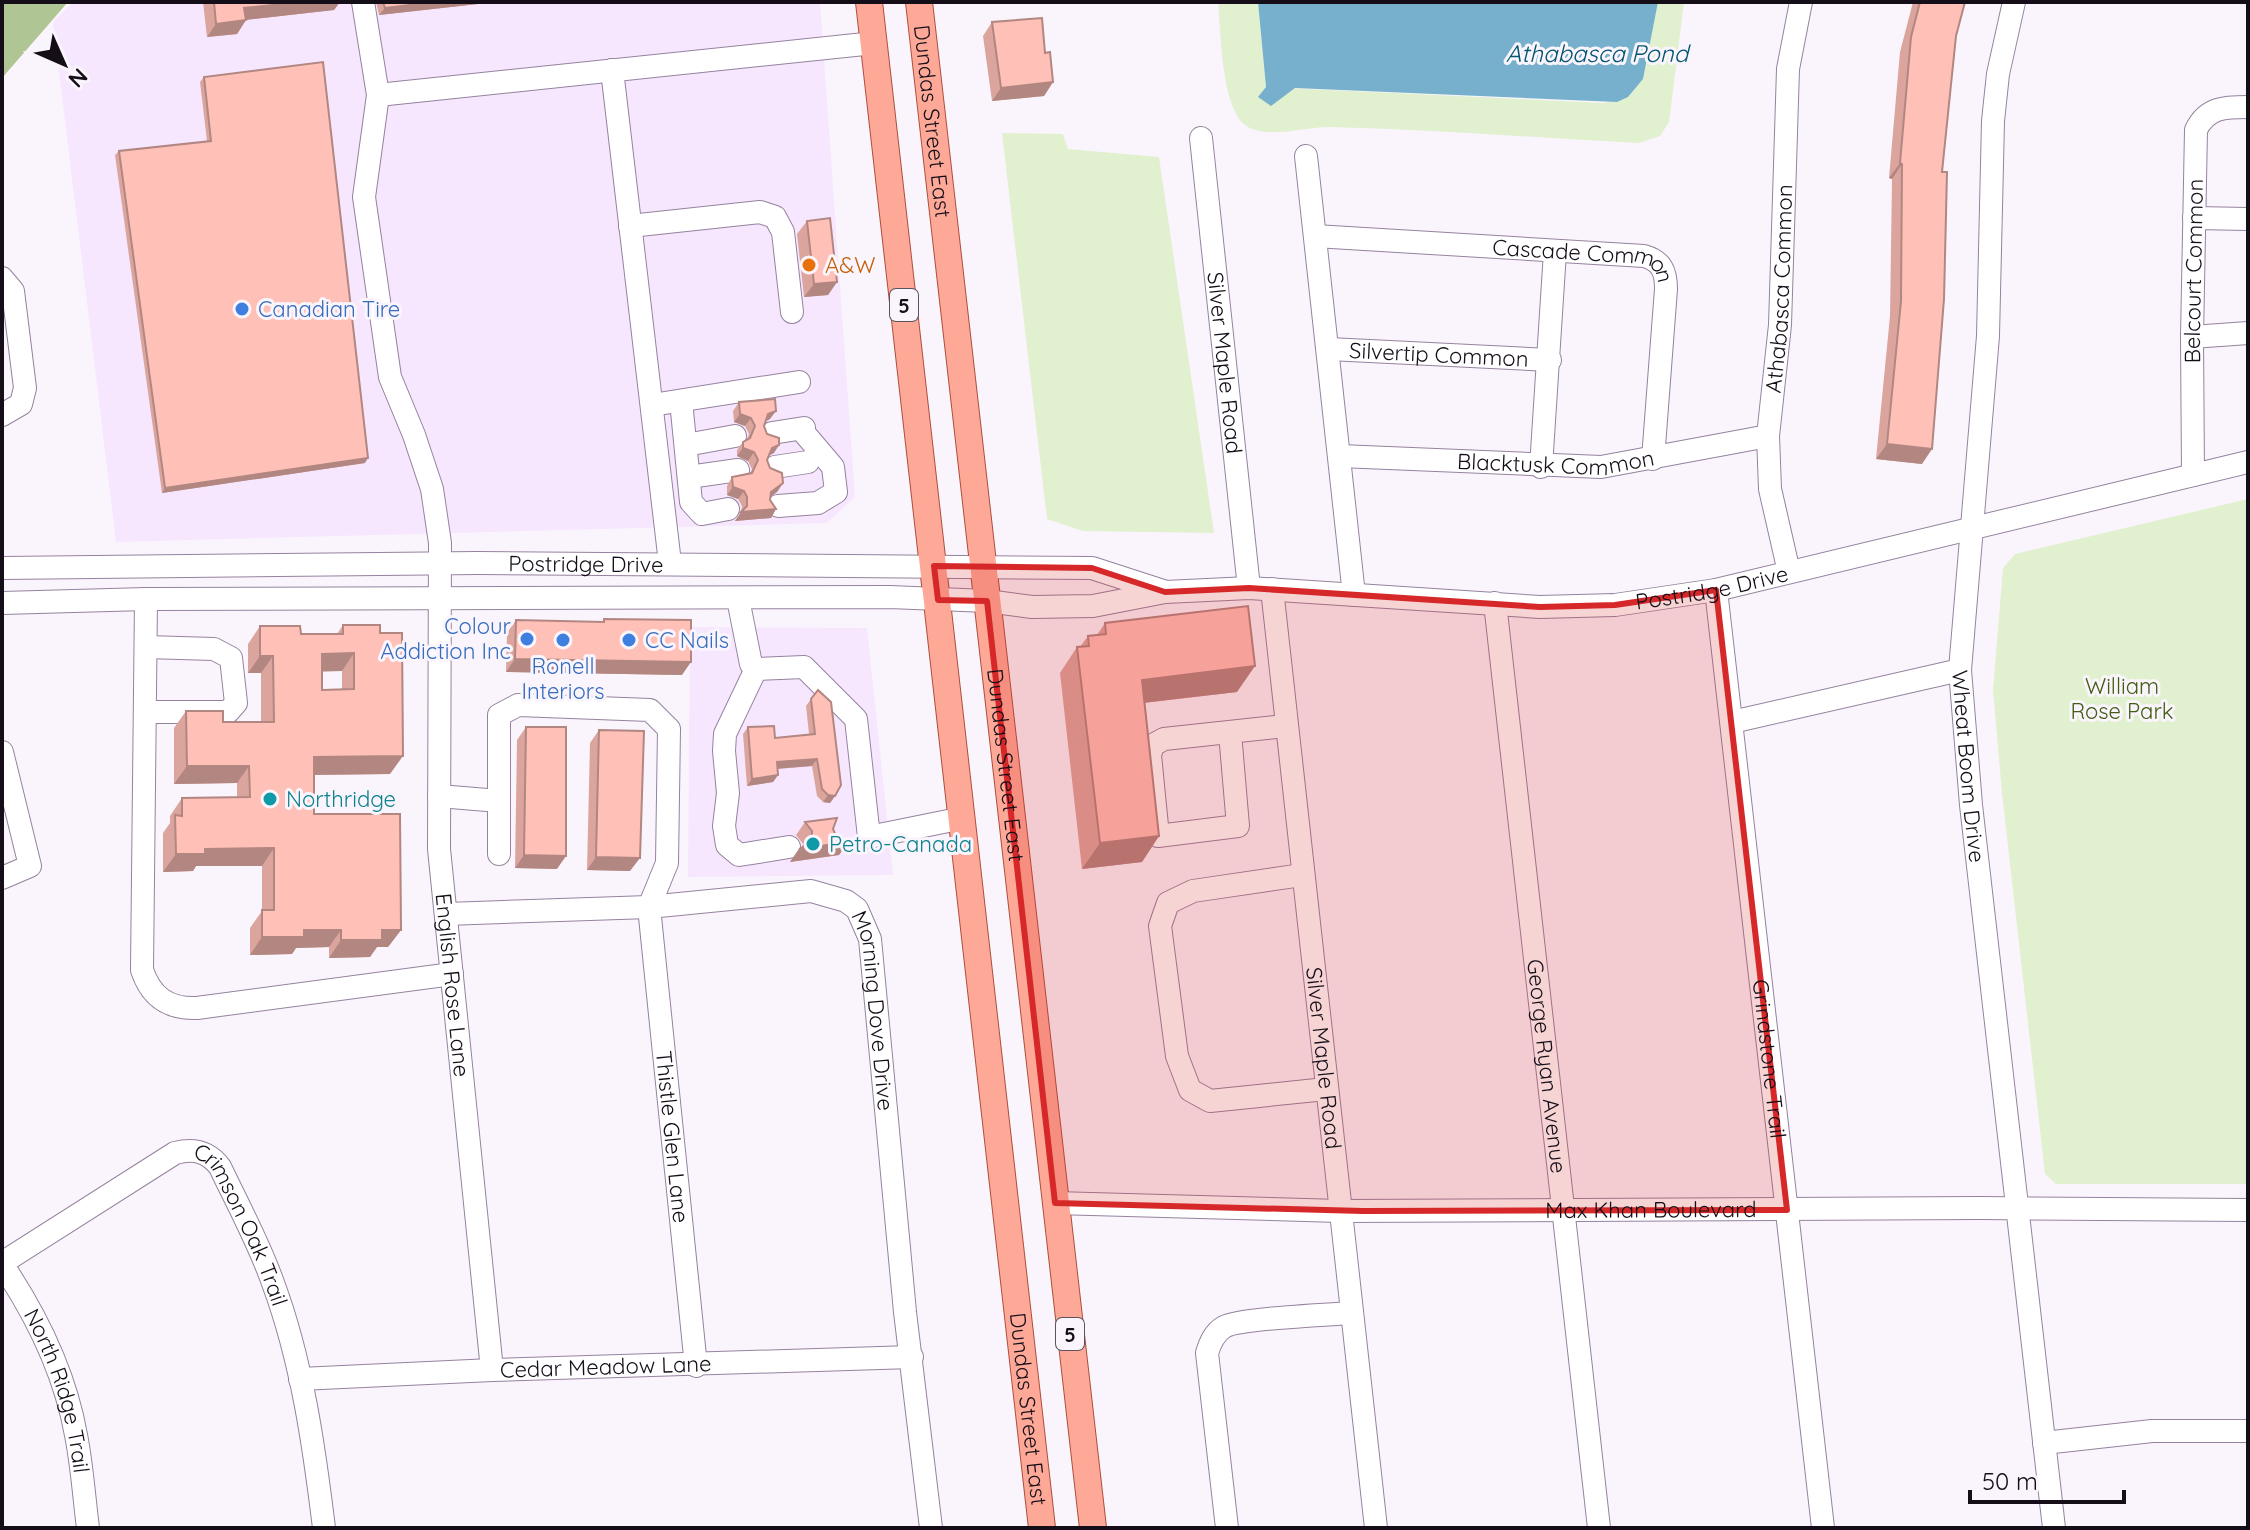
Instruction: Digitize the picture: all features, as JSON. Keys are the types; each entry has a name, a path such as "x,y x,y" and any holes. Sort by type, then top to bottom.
{"main road":[{"name":"Dundas Street East","path":"869,2 1042,1528"},
{"name":"Dundas Street East","path":"919,2 1093,1528"}],"street":[{"name":"English Rose Lane","path":"363,2 378,95 364,197 390,377 432,489 440,563 439,849 492,1370"},
{"name":"Athabasca Common","path":"1789,572 1770,489 1768,436 1780,325 1788,69 1801,2"},
{"name":"Wheat Boom Drive","path":"2014,2 1998,74 1993,121 1988,336 1960,670 1971,805 2054,1528"},
{"path":"378,95 874,43"},
{"path":"612,70 652,405 675,563"},
{"name":"Belcourt Common","path":"2193,475 2196,130 2200,121 2211,111 2248,107"},
{"name":"Silver Maple Road","path":"1201,138 1249,588"},
{"path":"1306,156 1354,595"},
{"path":"630,226 760,212 775,217 783,232 792,312"},
{"path":"2194,218 2248,219"},
{"name":"Cascade Common","path":"1315,236 1654,259 1666,275 1653,459"},
{"path":"1541,467 1555,252"},
{"path":"2,278 13,291 25,388 21,404 2,415"},
{"path":"2192,337 2248,333"},
{"name":"Silvertip Common","path":"1329,349 1550,360"},
{"path":"652,405 799,382"},
{"path":"681,401 691,502 702,514 728,509"},
{"path":"772,433 805,431 833,467 836,492 818,503 778,506"},
{"path":"686,445 735,436"},
{"name":"Blacktusk Common","path":"1340,456 1541,467 1601,467 1768,436"},
{"path":"775,467 808,462"},
{"name":"Postridge Drive","path":"2,603 146,599 890,597 987,601 1032,607 1093,606 1165,592 1249,588 1540,607 1615,605 1716,590 2248,462"},
{"path":"689,477 738,470"},
{"name":"Postridge Drive","path":"2,568 675,563 1092,568 1165,592"},
{"name":"Silver Maple Road","path":"1272,589 1376,1528"},
{"name":"Grindstone Trail","path":"1716,590 1823,1528"},
{"path":"146,599 142,970 156,996 168,1005 182,1009 197,1008 452,974"},
{"path":"738,599 751,664 756,669 804,667 856,719 861,838 963,818"},
{"name":"George Ryan Avenue","path":"1495,603 1599,1528"},
{"path":"145,712 228,712 236,703 231,658 214,649 146,647"},
{"path":"756,669 725,734 728,793 724,826 727,845 739,855 789,847"},
{"path":"1732,722 1960,670"},
{"path":"499,854 499,715 518,705 650,710 669,729 667,863 649,907"},
{"path":"1230,733 1238,826 1158,836 1150,755 1153,745 1164,739 1285,726"},
{"path":"2,752 30,866 2,878"},
{"path":"439,796 499,801"},
{"path":"1302,875 1193,891 1168,903 1160,926 1177,1056 1190,1090 1210,1101 1326,1089"},
{"name":"Morning Dove Drive","path":"446,914 649,907 811,891 846,901 857,909 870,939 931,1528"},
{"name":"Thistle Glen Lane","path":"649,907 696,1366"},
{"name":"Crimson Oak Trail","path":"2,1263 175,1153 200,1151 212,1157 220,1167 273,1283 300,1379 318,1475 324,1528"},
{"name":"Max Khan Boulevard","path":"1055,1203 1340,1211 2248,1210"},
{"name":"North Ridge Trail","path":"2,1263 27,1301 64,1386 76,1435 88,1528"},
{"path":"1227,1528 1207,1353 1210,1342 1233,1323 1351,1313"},
{"name":"Cedar Meadow Lane","path":"300,1379 912,1357"},
{"path":"2044,1443 2152,1431 2248,1431"}],"highlighted area":[{"path":"934,566 1092,568 1165,592 1249,588 1540,607 1615,605 1716,590 1787,1210 1363,1211 1055,1203 987,601 938,600"}],"shaded area":[{"path":"73,2 820,2 855,497 827,523 116,542 53,22"},
{"path":"690,627 867,628 893,875 688,877"}],"green space":[{"path":"2,2 68,2 2,78"},
{"path":"1218,2 1258,2 1266,87 1604,103 1628,97 1643,79 1658,2 1684,2 1669,122 1660,136 1639,143 1368,128 1329,127 1263,132 1245,125 1231,102 1224,67"},
{"path":"1002,133 1063,134 1068,149 1159,157 1214,533 1083,531 1047,519"},
{"name":"William Rose Park","path":"2248,499 2248,1184 2056,1184 2045,1174 1993,690 2003,568 2015,554"}],"water":[{"name":"Athabasca Pond","path":"1258,2 1658,2 1643,79 1628,97 1617,102 1295,88 1271,106 1258,97 1266,87"}],"building":[{"path":"214,2 300,2 244,8 246,20 216,24"},
{"path":"383,2 434,2 385,8"},
{"path":"1920,2 1965,2 1956,36 1942,172 1947,172 1944,299 1932,449 1887,444 1901,301 1900,163 1911,37"},
{"path":"1042,18 1045,53 1050,52 1053,82 1001,88 992,22"},
{"name":"Canadian Tire","path":"323,62 368,458 165,488 119,151 211,141 204,77"},
{"path":"830,218 837,282 814,284 807,221"},
{"path":"775,399 776,411 768,414 764,426 767,434 779,438 779,445 772,448 767,460 770,468 782,473 783,483 771,492 770,500 776,509 741,512 747,506 747,497 744,491 733,487 732,477 752,473 758,460 754,452 743,448 743,442 750,438 755,426 751,418 740,414 739,402"},
{"path":"1248,606 1255,666 1142,680 1159,836 1100,843 1077,647 1089,646 1088,636 1106,634 1105,623"},
{"path":"604,619 691,620 691,662 515,659 516,620 604,622"},
{"name":"Northridge","path":"343,625 380,625 380,633 402,633 403,756 314,757 314,814 400,814 401,930 382,930 382,940 341,940 341,930 304,930 304,937 262,937 262,910 274,910 274,848 205,849 205,854 176,854 175,815 182,816 182,798 250,797 249,766 187,766 186,711 223,711 223,722 274,722 273,656 260,656 260,626 300,626 301,634 343,634","holes":["354,653 354,689 322,690 322,654"]},
{"path":"818,690 831,702 841,785 835,796 828,795 822,789 817,759 777,762 778,775 752,779 748,727 774,726 775,738 815,734 811,699"},
{"path":"526,727 566,727 566,856 524,855"},
{"path":"599,730 644,731 640,858 596,857"},
{"path":"837,818 833,829 836,836 848,842 799,849 812,838 812,831 805,822"}],"place":[{"name":"A&W","path":"809,265"},
{"name":"Canadian Tire","path":"242,309"},
{"name":"Colour Addiction Inc","path":"527,639"},
{"name":"Ronell Interiors","path":"563,640"},
{"name":"CC Nails","path":"629,640"},
{"name":"Northridge","path":"270,799"},
{"name":"Petro-Canada","path":"813,844"}]}
